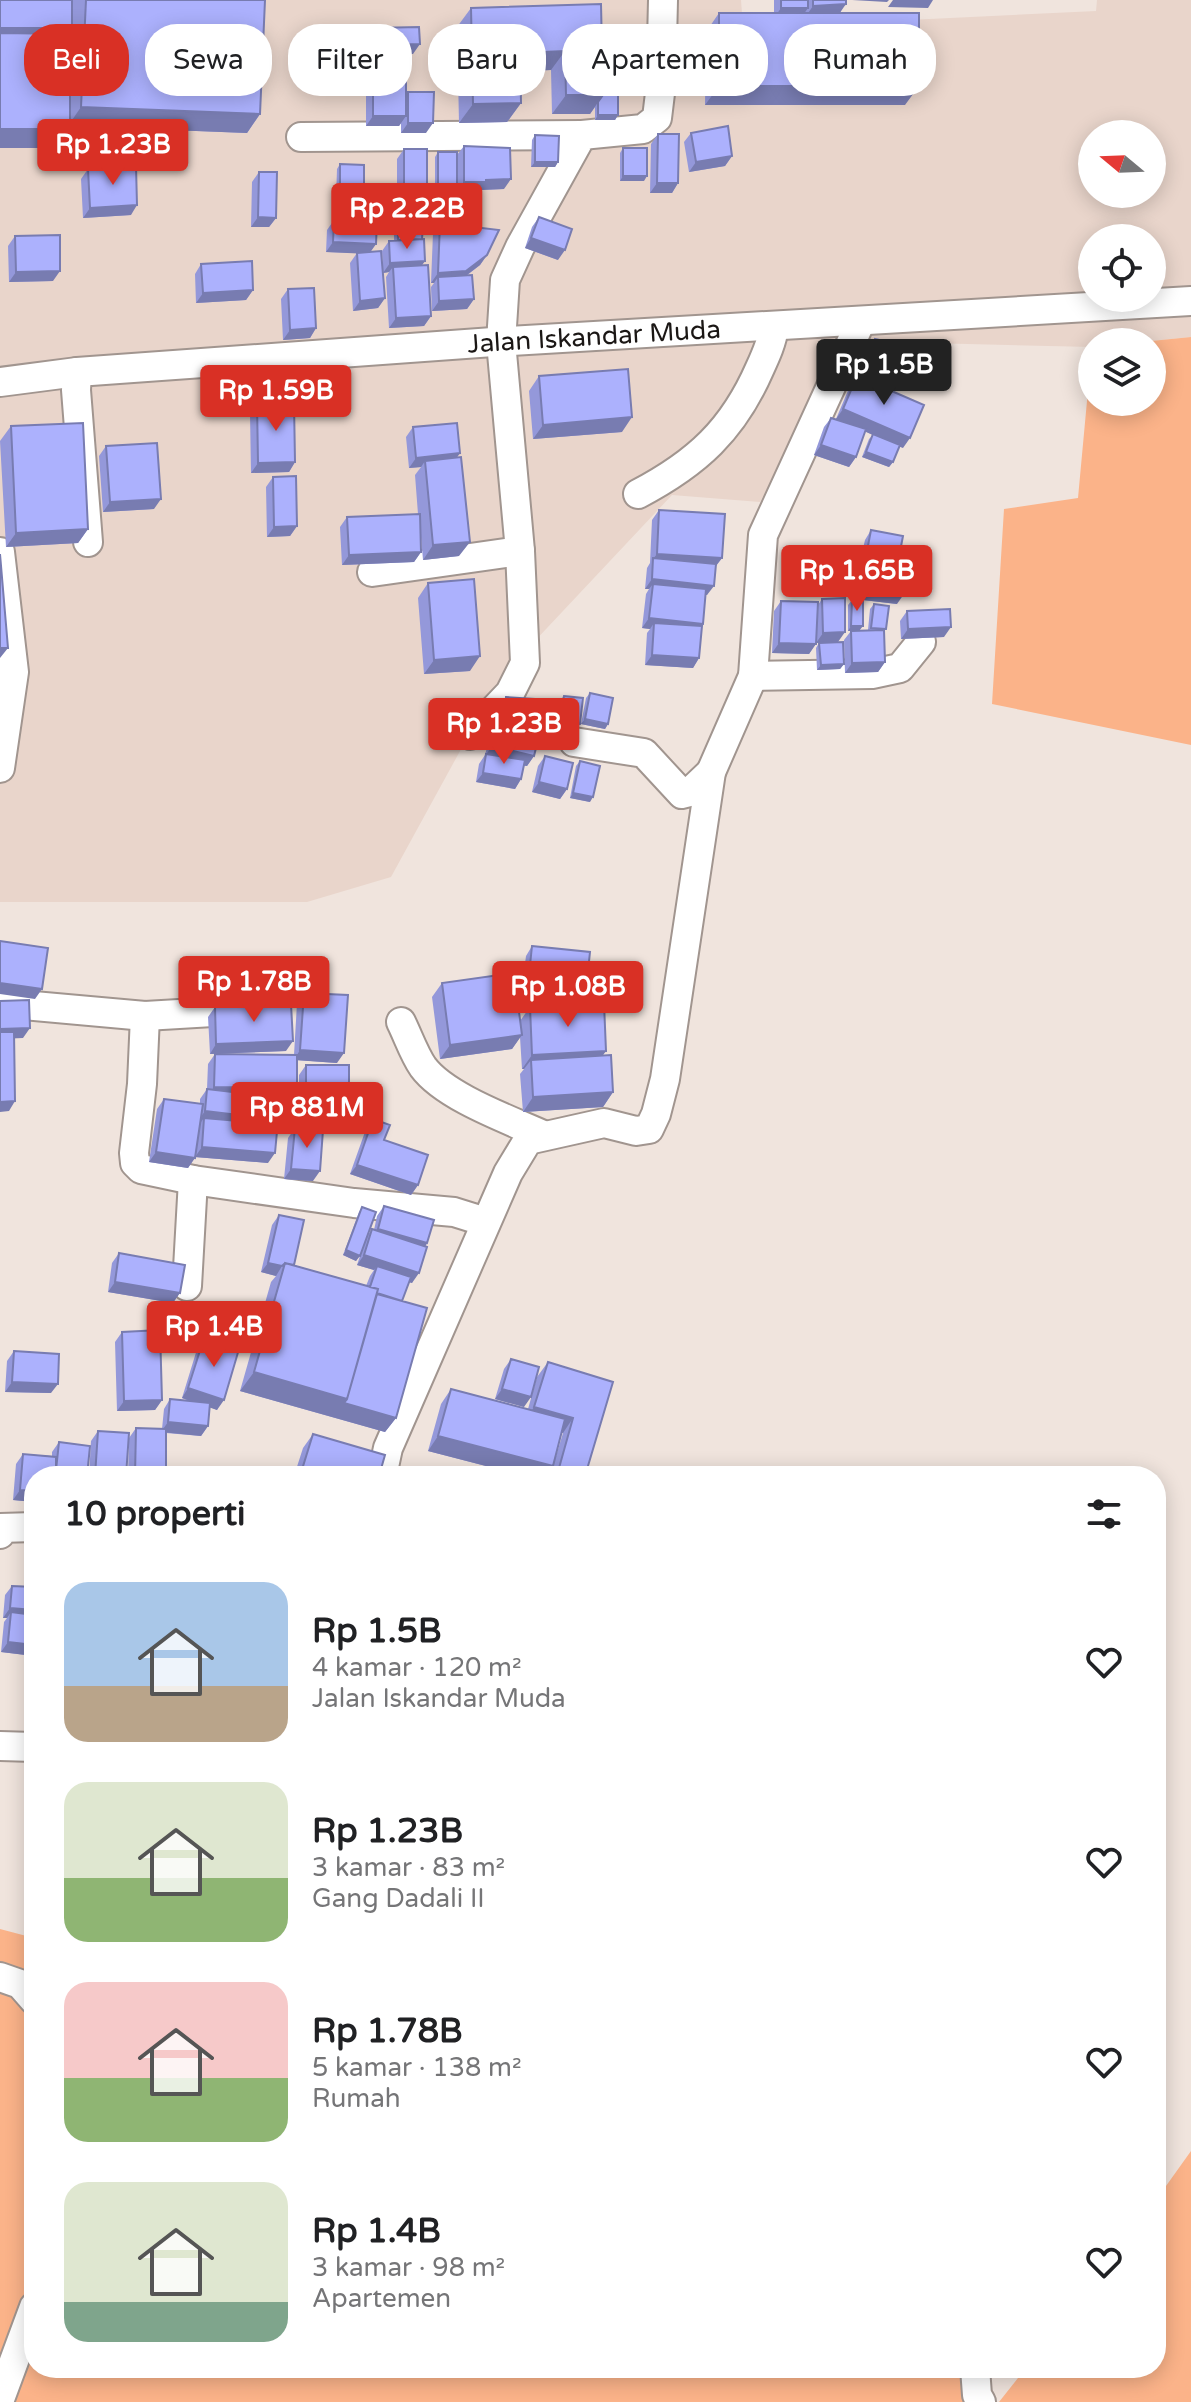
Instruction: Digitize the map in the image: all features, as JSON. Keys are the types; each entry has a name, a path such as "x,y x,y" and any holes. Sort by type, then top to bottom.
{"street":[{"path":"301,137 582,135 643,129 657,118 663,0"},
{"path":"470,735 510,693 525,663 520,551 501,342 505,280 582,135"},
{"name":"Jalan Iskandar Muda","path":"0,382 77,372 501,342 1191,301"},
{"path":"384,1466 388,1448 486,1222 515,1159 528,1140 604,1123 636,1131 649,1129 656,1114 665,1079 711,772 753,676 763,535 861,321"},
{"path":"638,494 670,477 728,427 752,386 774,327"},
{"path":"77,372 88,542"},
{"path":"372,572 520,551"},
{"path":"0,552 14,672 0,768"},
{"path":"753,676 872,674 900,668 921,642"},
{"path":"574,742 644,753 682,794 690,792 711,772"},
{"path":"0,1003 145,1016 230,1011"},
{"path":"145,1016 135,1163 150,1172 193,1180 354,1203 454,1212 486,1222"},
{"path":"401,1022 424,1068 446,1086 475,1104 543,1135"},
{"path":"187,1286 193,1180"},
{"path":"0,1534 0,1528 24,1527"},
{"path":"0,1746 24,1747"},
{"path":"0,1977 24,1989"},
{"path":"0,2399 24,2334"},
{"path":"976,2378 977,2395 981,2402"}],"shaded area":[{"path":"0,0 741,0 743,24 562,24 562,96 768,96 768,27 784,26 784,96 936,96 936,24 826,24 1096,11 1097,0 1191,0 1191,337 1166,340 1166,328 1078,328 1078,347 846,341 760,502 672,495 500,678 391,877 307,902 0,902"},
{"path":"1191,337 1191,745 992,704 1004,509 1078,498 1086,416 1166,416 1166,340"},
{"path":"0,1929 24,1935 24,2378 971,2378 984,2402 0,2402"},
{"path":"1191,2151 1191,2402 999,2402 1018,2378 1166,2378 1166,2186"}],"building":[{"path":"0,0 72,0 72,24 24,24 24,28 0,28"},
{"path":"86,0 265,0 264,24 145,24 145,96 261,96 260,114 81,107 82,96 129,96 129,24 85,24"},
{"path":"781,0 808,0 808,8 781,8"},
{"path":"813,0 846,0 846,4 813,6"},
{"path":"601,4 601,24 562,24 562,51 546,52 546,24 471,24 471,8"},
{"path":"719,13 919,13 919,24 784,24 784,86 768,86 768,24 719,24"},
{"path":"412,27 419,27 420,44 412,44"},
{"path":"0,33 24,33 24,96 70,96 70,129 0,129"},
{"path":"412,92 428,92 428,96 434,96 433,123 408,123 408,96 412,96"},
{"path":"373,96 406,96 406,116 373,116"},
{"path":"473,96 521,96 521,103 473,104"},
{"path":"602,96 618,96 618,115 598,115 598,102"},
{"path":"728,126 732,156 696,162 691,133"},
{"path":"658,134 679,134 678,183 657,183"},
{"path":"535,135 559,136 558,162 535,162"},
{"path":"464,146 510,148 511,179 464,182"},
{"path":"623,148 647,148 647,176 623,176"},
{"path":"404,149 427,149 427,187 404,187"},
{"path":"438,152 457,152 457,186 438,186"},
{"path":"340,164 364,165 364,194 340,194"},
{"path":"136,166 137,205 90,208 88,169"},
{"path":"259,172 277,172 276,218 258,217"},
{"path":"355,195 387,195 386,220 354,219"},
{"path":"539,217 572,229 565,250 531,238"},
{"path":"334,220 377,221 376,244 333,242"},
{"path":"440,223 499,230 487,255 466,271 438,273"},
{"path":"398,225 423,225 422,239 398,240"},
{"path":"60,235 60,271 16,272 15,236"},
{"path":"424,239 425,261 390,263 389,241"},
{"path":"381,251 385,298 360,301 357,253"},
{"path":"252,261 253,290 203,293 201,264"},
{"path":"428,265 431,316 396,318 393,267"},
{"path":"472,275 474,299 439,301 438,277"},
{"path":"314,288 316,328 290,330 288,289"},
{"path":"875,339 921,349 915,376 869,366"},
{"path":"628,369 632,417 543,425 539,376"},
{"path":"857,376 924,405 910,438 843,409"},
{"path":"257,403 294,403 295,462 258,463"},
{"path":"831,418 866,429 856,457 821,445"},
{"path":"83,423 88,529 16,533 11,426"},
{"path":"457,423 460,453 416,458 413,427"},
{"path":"873,434 900,445 893,462 866,452"},
{"path":"157,443 161,499 110,502 106,446"},
{"path":"461,457 470,542 433,545 425,461"},
{"path":"296,476 297,526 274,527 273,477"},
{"path":"659,510 725,514 722,558 657,554"},
{"path":"420,514 421,552 349,555 347,517"},
{"path":"871,530 903,536 898,562 866,556"},
{"path":"0,554 8,648 0,648"},
{"path":"653,558 716,564 714,586 652,579"},
{"path":"873,562 908,566 904,594 870,590"},
{"path":"474,579 480,656 434,660 428,583"},
{"path":"653,584 706,589 703,624 649,618"},
{"path":"845,598 845,632 823,633 822,599"},
{"path":"852,600 863,600 863,626 851,626"},
{"path":"781,601 818,602 816,644 779,643"},
{"path":"874,604 889,606 886,629 871,628"},
{"path":"950,609 951,627 908,629 907,611"},
{"path":"654,623 702,626 699,658 652,655"},
{"path":"884,630 885,662 852,663 851,631"},
{"path":"843,642 844,664 821,665 819,643"},
{"path":"590,693 613,698 608,724 585,719"},
{"path":"564,696 583,698 580,724 562,722"},
{"path":"506,697 565,701 563,720 556,719 555,726 517,723 517,716 505,715"},
{"path":"498,722 540,732 534,756 492,746"},
{"path":"486,754 525,760 521,779 483,773"},
{"path":"545,756 573,763 567,789 539,782"},
{"path":"580,761 600,766 593,797 573,793"},
{"path":"0,941 48,948 42,989 0,983"},
{"path":"532,946 590,952 586,990 528,984"},
{"path":"514,973 522,1035 450,1045 442,983"},
{"path":"304,993 348,995 344,1053 300,1050"},
{"path":"29,1000 30,1028 0,1029 0,1001"},
{"path":"604,1003 606,1051 532,1055 530,1007"},
{"path":"291,1004 293,1041 216,1044 215,1007"},
{"path":"0,1032 14,1032 15,1101 0,1102"},
{"path":"215,1054 297,1055 297,1088 214,1087"},
{"path":"611,1055 613,1092 533,1097 531,1060"},
{"path":"306,1065 349,1065 349,1094 306,1095"},
{"path":"207,1089 258,1095 255,1117 205,1111"},
{"path":"263,1097 280,1099 275,1153 202,1147 204,1118 261,1123"},
{"path":"164,1099 203,1104 195,1158 156,1152"},
{"path":"373,1119 390,1125 384,1140 428,1155 418,1185 357,1165"},
{"path":"295,1128 323,1130 320,1171 291,1169"},
{"path":"384,1206 434,1220 427,1243 378,1229"},
{"path":"362,1207 376,1212 360,1256 346,1250"},
{"path":"279,1215 304,1220 294,1265 268,1263"},
{"path":"372,1229 427,1247 419,1273 364,1255"},
{"path":"119,1253 185,1265 180,1293 115,1282"},
{"path":"285,1263 378,1289 347,1399 254,1372"},
{"path":"377,1266 411,1277 402,1301 377,1293 378,1289 370,1287"},
{"path":"377,1294 427,1308 396,1418 344,1403"},
{"path":"202,1304 255,1312 251,1343 197,1335"},
{"path":"160,1330 162,1400 124,1401 122,1332"},
{"path":"204,1338 239,1349 224,1400 188,1388"},
{"path":"14,1351 59,1354 58,1384 12,1382"},
{"path":"511,1359 539,1367 531,1397 502,1389"},
{"path":"548,1362 613,1382 588,1466 560,1466 573,1418 534,1407"},
{"path":"451,1389 565,1419 553,1466 438,1436"},
{"path":"170,1399 210,1403 208,1426 168,1422"},
{"path":"136,1428 166,1429 166,1466 135,1466"},
{"path":"98,1431 129,1433 127,1466 96,1466"},
{"path":"313,1434 385,1455 382,1466 303,1466"},
{"path":"59,1442 90,1446 88,1466 56,1466"},
{"path":"23,1454 56,1457 56,1466 24,1466 24,1490 20,1490"},
{"path":"12,1586 24,1587 24,1609 10,1608"},
{"path":"11,1612 24,1614 24,1644 8,1642"}]}
